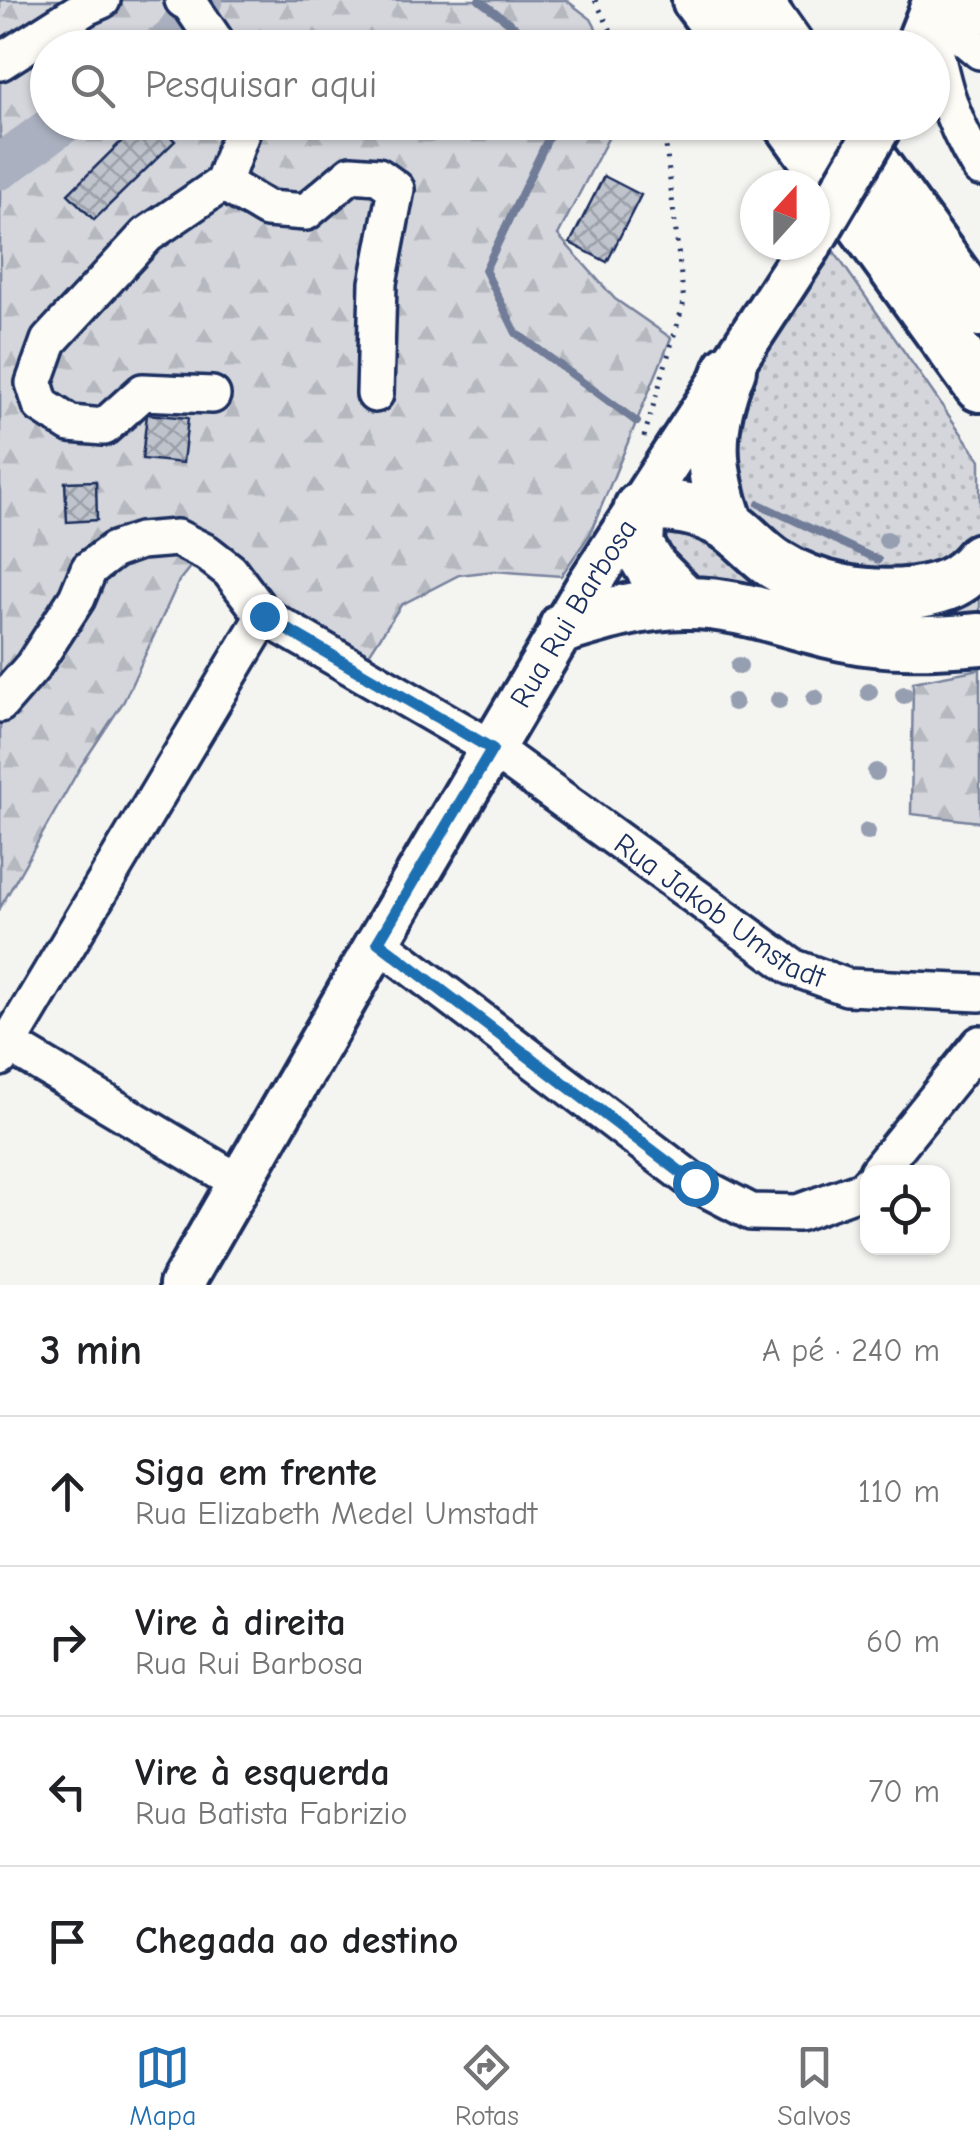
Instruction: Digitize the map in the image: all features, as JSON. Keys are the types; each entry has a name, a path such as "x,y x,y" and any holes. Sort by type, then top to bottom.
{"highway":[{"path":"698,0 720,30"},
{"path":"755,0 776,30"},
{"path":"801,140 980,386"},
{"path":"857,140 980,311"},
{"path":"729,526 717,495 712,430 718,398 730,369"},
{"path":"686,603 652,569 638,546 640,508 662,504 692,510 729,526 777,566 822,587 858,593 896,595 945,588 980,558"},
{"path":"565,627 618,612 686,603 772,615 811,628 880,642 980,639"}],"main road":[{"name":"Rua Rui Barbosa","path":"830,211 871,140"},
{"name":"Rua Rui Barbosa","path":"181,1285 565,627 800,260"}],"street":[{"path":"49,30 102,0"},
{"path":"186,2 207,30"},
{"path":"934,15 980,15"},
{"path":"934,15 980,51"},
{"path":"0,62 30,42"},
{"path":"950,110 980,168"},
{"path":"212,395 142,392 104,427 70,424 41,405 34,383 48,341 147,235 223,183 239,140"},
{"path":"223,183 267,209 306,212 351,174 378,176 396,189 378,283 375,394"},
{"path":"0,704 34,666 77,598 89,568 114,550 140,541 177,538 207,553 230,571 264,616 4,1051 242,1184"},
{"name":"Rua Jakob Umstadt","path":"264,616 492,749 792,968 848,987 980,992"},
{"path":"378,942 695,1183 751,1212 798,1213 860,1190"},
{"path":"883,1165 980,1044"}],"path":[{"path":"595,0 611,30"},
{"path":"641,444 684,302 665,140"}],"green space":[{"path":"0,0 566,0 591,19 597,30 30,30 30,140 607,140 558,235 615,299 671,338 590,534 561,576 494,571 459,575 401,605 368,656 276,610 213,538 179,581 124,701 81,766 0,908"},
{"path":"830,246 980,460 980,526 965,559 879,584 760,535 731,497 731,416 748,374 818,260 830,260"},
{"path":"674,521 762,569 980,586 980,629 699,594 651,526"},
{"path":"980,669 980,822 911,814 913,682"}],"building":[{"path":"123,140 175,141 94,220 68,194"},
{"path":"604,176 641,195 607,262 570,243"},
{"path":"147,414 188,418 183,463 142,459"},
{"path":"96,481 97,520 67,522 65,482"}],"waterway":[{"path":"181,30 200,0"},
{"path":"479,0 517,30"},
{"path":"0,167 37,140"},
{"path":"547,140 485,270 516,333 637,422"},
{"path":"759,504 878,560"}],"route":[{"path":"264,616 492,749 378,942 695,1183"}]}
